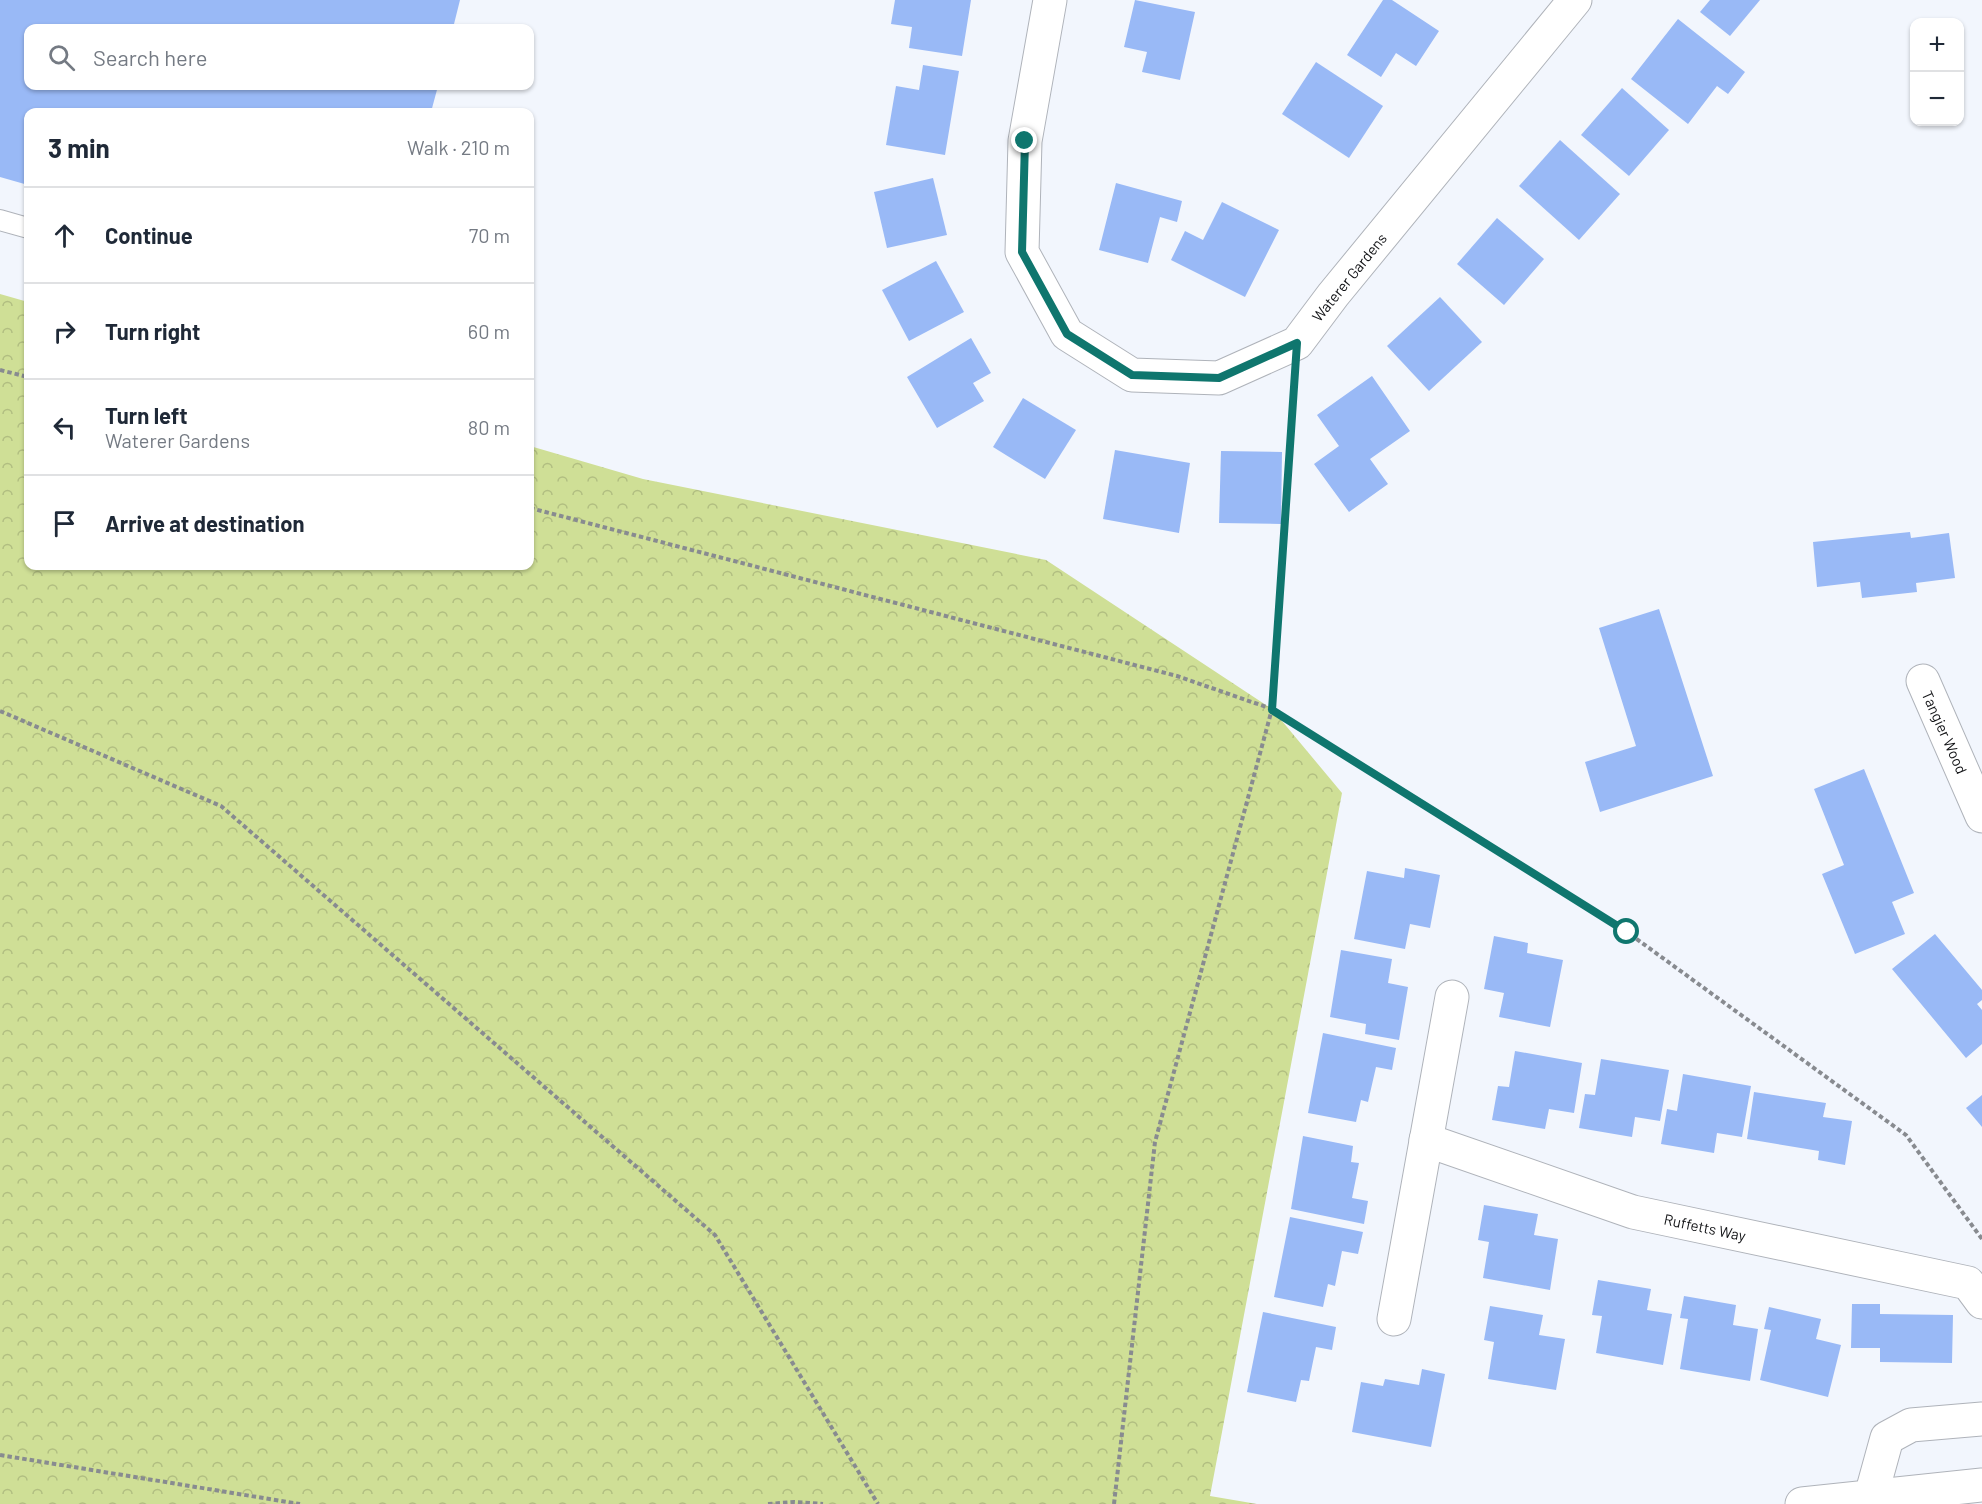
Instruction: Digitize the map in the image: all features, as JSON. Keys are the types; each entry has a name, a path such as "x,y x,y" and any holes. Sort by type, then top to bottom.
{"main road":[{"name":"Waterer Gardens","path":"1050,0 1025,141 1022,252 1067,334 1132,375 1219,378 1297,343 1333,295 1575,0"},
{"name":"Tangier Wood","path":"1923,681 1982,816"},
{"path":"1394,1319 1452,997"},
{"name":"Ruffetts Way","path":"1426,1140 1633,1212 1968,1283 1982,1302"},
{"path":"1871,1496 1887,1438 1911,1425 1982,1419"},
{"path":"1803,1504 1982,1485"}],"lane":[{"path":"0,220 24,227"}],"path":[{"path":"1114,1504 1155,1142 1272,710 1297,343"},
{"path":"0,370 24,376"},
{"path":"534,509 1177,676 1272,710 1627,932 1906,1135 1982,1239"},
{"path":"0,711 221,806 715,1235 878,1504"},
{"path":"0,1455 300,1504"},
{"path":"768,1504 794,1502 823,1504"}],"green space":[{"path":"0,294 24,301 24,570 534,570 534,447 643,479 1046,560 1272,709 1342,793 1210,1496 1257,1504 0,1504"}],"building":[{"path":"0,0 460,0 454,24 24,24 24,90 437,90 432,108 24,108 24,184 0,177"},
{"path":"895,0 971,0 962,56 909,48 912,27 891,24"},
{"path":"1135,0 1195,12 1180,80 1142,72 1147,52 1124,47"},
{"path":"1383,0 1392,0 1439,31 1416,66 1396,53 1381,77 1347,55"},
{"path":"1710,0 1760,0 1730,36 1700,12"},
{"path":"1678,19 1745,72 1728,94 1717,86 1688,124 1631,79"},
{"path":"1316,62 1383,106 1349,158 1282,114"},
{"path":"923,65 959,71 945,155 886,145 896,86 919,90"},
{"path":"1622,88 1669,130 1629,176 1581,135"},
{"path":"1560,140 1620,194 1579,240 1519,186"},
{"path":"933,178 947,235 887,248 874,192"},
{"path":"1116,183 1182,201 1177,222 1160,217 1148,263 1099,250"},
{"path":"1222,202 1279,230 1245,297 1171,260 1185,231 1203,240"},
{"path":"1497,218 1544,259 1504,305 1457,264"},
{"path":"936,261 964,312 909,341 882,290"},
{"path":"1440,297 1482,342 1429,391 1387,346"},
{"path":"971,338 991,373 973,383 984,401 937,428 907,377"},
{"path":"1372,376 1410,431 1370,459 1388,484 1349,512 1314,464 1339,446 1317,415"},
{"path":"1023,398 1076,430 1045,479 993,447"},
{"path":"1115,450 1190,463 1179,533 1103,519"},
{"path":"1221,451 1282,452 1281,524 1219,523"},
{"path":"1910,532 1911,538 1949,533 1955,578 1916,583 1917,592 1862,598 1860,582 1817,587 1813,542"},
{"path":"1659,609 1713,776 1600,812 1585,762 1636,746 1599,628"},
{"path":"1864,769 1914,893 1892,902 1905,934 1855,954 1822,874 1844,865 1814,789"},
{"path":"1405,868 1440,875 1430,928 1410,924 1405,949 1354,939 1367,871 1404,878"},
{"path":"1935,934 1982,990 1982,1000 1977,1004 1982,1010 1982,1044 1966,1058 1892,969"},
{"path":"1494,936 1528,943 1527,953 1563,960 1550,1027 1499,1017 1504,993 1484,989"},
{"path":"1341,950 1392,959 1388,983 1408,987 1399,1040 1365,1034 1366,1024 1330,1017"},
{"path":"1323,1033 1396,1048 1392,1070 1376,1067 1368,1102 1361,1100 1356,1122 1308,1113"},
{"path":"1515,1051 1582,1063 1574,1113 1549,1109 1545,1129 1492,1120 1498,1086 1509,1087"},
{"path":"1601,1059 1669,1070 1660,1121 1635,1117 1632,1137 1579,1128 1585,1094 1595,1095"},
{"path":"1683,1074 1751,1086 1742,1137 1717,1133 1714,1153 1661,1144 1667,1109 1677,1111"},
{"path":"1754,1092 1826,1103 1823,1117 1852,1121 1845,1165 1818,1160 1819,1151 1747,1139"},
{"path":"1982,1095 1982,1127 1966,1108"},
{"path":"1303,1136 1353,1146 1351,1162 1359,1163 1352,1198 1368,1201 1364,1224 1291,1209"},
{"path":"1484,1205 1538,1214 1534,1235 1558,1239 1550,1290 1483,1278 1489,1242 1478,1240"},
{"path":"1290,1217 1363,1232 1358,1254 1342,1251 1335,1286 1328,1284 1323,1307 1274,1297"},
{"path":"1598,1280 1651,1289 1647,1310 1672,1314 1663,1365 1596,1353 1602,1316 1592,1315"},
{"path":"1684,1296 1736,1305 1733,1325 1758,1329 1750,1381 1680,1369 1688,1319 1680,1318"},
{"path":"1852,1304 1880,1304 1880,1314 1953,1315 1952,1363 1880,1362 1880,1348 1851,1348"},
{"path":"1490,1306 1543,1315 1539,1335 1565,1339 1556,1390 1488,1379 1494,1342 1484,1340"},
{"path":"1769,1307 1821,1319 1816,1339 1841,1345 1828,1397 1760,1380 1771,1330 1764,1329"},
{"path":"1263,1312 1336,1327 1332,1350 1316,1347 1309,1381 1301,1380 1296,1402 1247,1392"},
{"path":"1422,1369 1445,1374 1431,1447 1352,1432 1361,1382 1383,1386 1385,1379 1419,1385"}],"route":[{"path":"1025,141 1022,252 1067,334 1132,375 1219,378 1297,343 1272,710 1627,932"}]}
